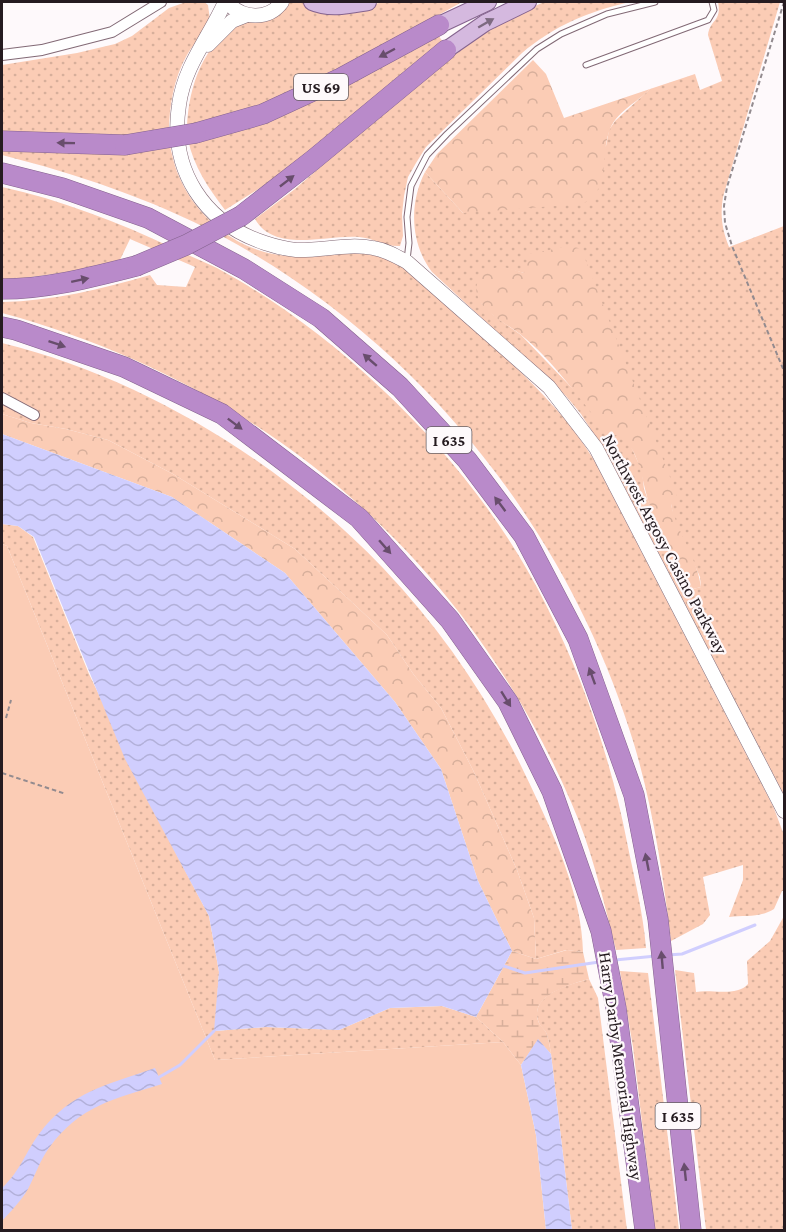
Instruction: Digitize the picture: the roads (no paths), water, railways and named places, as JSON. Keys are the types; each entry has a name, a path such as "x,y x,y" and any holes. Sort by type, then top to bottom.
{"highway":[{"name":"US 69","path":"2,141 125,145 196,133 263,114 341,78 439,26"},
{"name":"US 69","path":"2,289 31,289 55,285 136,266 186,245 241,216 446,50"},
{"name":"I 635","path":"2,173 62,188 148,218 244,269 321,318 400,387 467,460 524,536 578,639 634,795 658,920 691,1230"},
{"name":"Harry Darby Memorial Highway","path":"2,327 124,367 222,414 359,518 450,620 508,702 552,791 601,931 616,1008 645,1230"}],"main road":[{"path":"312,2 322,6 345,6 368,2"},
{"name":"US 69","path":"439,26 488,2"},
{"name":"US 69","path":"446,50 485,23 528,2"}],"street":[{"path":"2,56 42,50 111,32 160,2"},
{"path":"226,2 247,15"},
{"name":"Northwest Argosy Casino Parkway","path":"226,2 186,75 179,105 179,151 194,191 205,206 236,231 269,244 295,250 351,247 389,252 407,262 549,387 596,448 784,811"},
{"name":"Northwest Argosy Casino Parkway","path":"196,56 225,27 247,15 258,16 269,13 282,2"},
{"path":"2,398 33,416"}],"lane":[{"path":"407,262 410,243 407,217 411,186 427,155 537,49 561,34 607,14 654,2"},
{"path":"586,65 708,20 714,10 712,2"}],"water":[{"path":"2,434 172,497 285,573 395,702 441,769 478,881 512,951 476,1017 442,1006 390,1008 339,1030 266,1027 214,1031 219,972 209,916 125,759 34,537 18,526 2,524"},
{"path":"538,1039 551,1054 572,1230 546,1230 536,1135 521,1065"},
{"path":"155,1068 162,1084 100,1105 73,1122 61,1134 46,1153 25,1193 2,1221 2,1188 14,1175 34,1141 51,1120 64,1108 91,1091"}],"waterway":[{"path":"668,955 682,954 755,925"},
{"path":"615,960 656,956"},
{"path":"504,966 525,973 599,962"},
{"path":"156,1079 180,1065 214,1031"}]}
